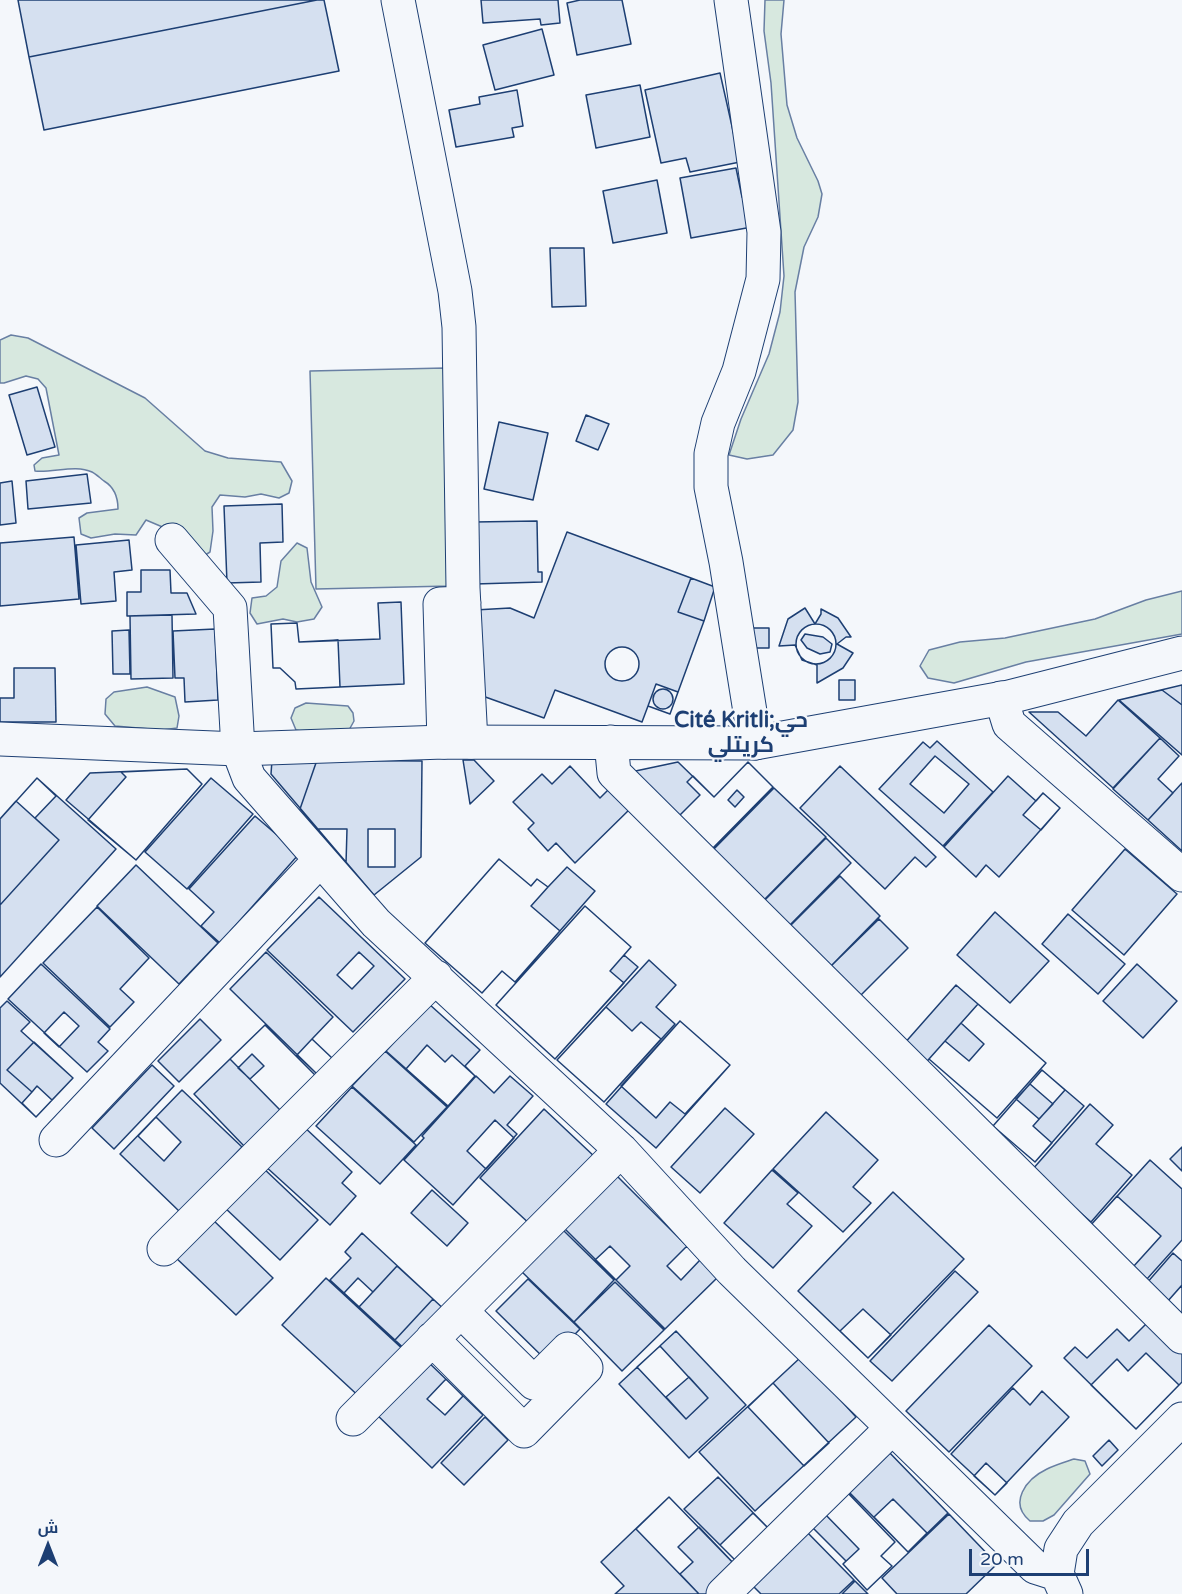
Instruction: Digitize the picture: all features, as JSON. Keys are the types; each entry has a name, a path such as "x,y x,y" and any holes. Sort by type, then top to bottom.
{"street":[{"path":"398,0 455,291 459,327 464,603 440,604 458,742"},
{"path":"731,0 764,232 763,279 738,371 718,423 711,454 711,487 726,562 755,743"},
{"path":"172,540 230,608 238,749 249,778 376,923 621,1150 732,1271 1035,1567 1062,1584"},
{"path":"0,739 238,749 458,742 755,743 1001,698 1182,653"},
{"path":"1001,698 1009,724 1182,876"},
{"path":"611,742 614,773 1182,1337"},
{"path":"56,1140 320,860"},
{"path":"164,1249 435,977"},
{"path":"353,1419 621,1150"},
{"path":"432,1340 524,1431 586,1368 568,1349 534,1383 461,1311"},
{"path":"1062,1584 1061,1549 1078,1523 1182,1419"},
{"path":"723,1594 892,1428"}],"shaded area":[{"path":"765,0 784,0 781,34 787,105 797,138 822,194 818,217 804,247 795,292 798,402 793,430 773,455 747,459 729,455 741,419 769,354 780,312 784,276 771,83 764,31"},
{"path":"11,335 28,338 145,398 205,451 228,458 281,462 292,481 289,493 279,498 261,494 245,497 220,495 212,507 213,531 210,552 199,559 172,531 146,520 136,535 115,534 91,538 81,534 79,518 87,513 118,509 116,496 107,483 86,470 35,471 34,465 42,458 59,455 46,388 38,379 26,376 0,383 0,340"},
{"path":"445,368 450,586 316,589 310,371"},
{"path":"297,543 307,548 311,582 322,607 314,619 297,622 283,619 257,624 250,613 252,598 266,596 277,587 281,561"},
{"path":"1182,591 1182,634 1026,662 954,683 928,678 920,666 929,650 960,642 1005,638 1095,619 1146,600"},
{"path":"147,687 175,697 179,716 177,728 162,730 115,726 105,714 106,699 114,692"},
{"path":"306,703 348,706 353,713 354,721 349,730 314,734 296,730 291,718 295,708"},
{"path":"1074,1459 1085,1461 1090,1474 1054,1515 1043,1521 1030,1521 1020,1507 1022,1492 1039,1473"}],"building":[{"path":"18,0 317,0 29,57"},
{"path":"324,0 339,71 44,130 29,57"},
{"path":"481,0 558,0 560,23 541,25 540,19 483,23"},
{"path":"580,0 622,0 631,44 577,55 567,3"},
{"path":"542,29 554,75 495,90 483,45"},
{"path":"720,73 740,162 690,172 686,158 661,163 645,90"},
{"path":"640,85 650,137 596,148 586,95"},
{"path":"517,90 523,126 512,128 514,137 456,147 449,110 480,104 479,97"},
{"path":"736,168 742,197 747,196 752,227 691,238 680,178"},
{"path":"657,180 667,233 613,243 603,191"},
{"path":"550,248 584,248 586,306 552,307"},
{"path":"37,387 55,447 27,455 9,395"},
{"path":"586,415 609,424 598,450 576,441"},
{"path":"499,422 548,433 533,500 484,489"},
{"path":"87,474 91,503 28,509 26,481"},
{"path":"12,481 16,523 0,525 0,483"},
{"path":"282,504 283,542 260,543 261,582 227,583 224,506"},
{"path":"537,521 538,572 542,572 542,582 475,584 474,522"},
{"path":"567,532 691,578 678,612 704,621 670,714 648,706 642,722 555,690 544,718 477,694 475,610 510,608 534,618"},
{"path":"74,537 79,599 0,606 0,543"},
{"path":"129,540 132,570 114,572 116,601 81,604 76,545"},
{"path":"141,570 170,570 171,593 187,593 196,614 127,616 127,592 141,592"},
{"path":"691,578 715,587 704,621 678,612"},
{"path":"401,602 404,684 296,689 295,682 280,668 273,668 271,624 297,623 299,642 380,639 378,603"},
{"path":"805,608 815,624 821,614 821,609 838,618 851,637 846,637 837,644 853,653 843,668 817,683 817,665 802,660 795,645 779,646 788,619"},
{"path":"172,615 173,678 131,679 130,616"},
{"path":"297,623 299,642 338,640 340,687 296,689 295,682 280,668 273,668 271,624"},
{"path":"816,624 830,630 836,644 830,658 816,664 802,658 796,644 802,630"},
{"path":"753,628 769,628 769,648 754,648"},
{"path":"215,629 218,700 185,702 184,678 175,678 173,631"},
{"path":"129,630 130,674 113,674 112,631"},
{"path":"805,634 823,637 832,644 830,652 820,654 807,648 801,640"},
{"path":"622,647 634,652 639,664 634,676 622,681 610,676 605,664 610,652"},
{"path":"14,668 55,668 56,722 0,722 0,698 14,698"},
{"path":"839,680 855,680 855,700 839,700"},
{"path":"656,684 678,692 670,714 648,706"},
{"path":"1182,685 1182,755 1119,700"},
{"path":"663,689 670,692 673,699 670,706 663,709 656,706 653,699 656,692"},
{"path":"1162,690 1182,705 1182,755 1119,700"},
{"path":"1162,690 1182,705 1182,755 1119,700"},
{"path":"1118,700 1160,738 1113,788 1029,712 1058,712 1086,736"},
{"path":"1160,738 1179,756 1158,779 1173,793 1148,820 1113,789"},
{"path":"937,741 993,792 943,846 879,789 923,742 930,748"},
{"path":"935,756 969,784 944,813 910,784"},
{"path":"272,760 422,761 421,857 374,895 271,774"},
{"path":"317,760 422,761 421,857 374,895 346,864 347,829 317,829 300,809"},
{"path":"317,760 422,761 421,857 374,895 300,809"},
{"path":"463,760 474,760 494,781 470,804"},
{"path":"678,762 714,797 748,762 773,787 708,853 626,773"},
{"path":"748,762 773,787 708,853 675,820 700,795 687,782 693,776 714,797"},
{"path":"570,766 600,798 612,786 633,806 575,863 556,843 548,851 528,829 534,823 513,802 542,774 552,784"},
{"path":"840,766 936,857 926,867 915,857 885,889 800,808"},
{"path":"187,769 202,784 136,860 88,820 126,777 121,772"},
{"path":"187,769 202,784 136,860 66,800 90,773"},
{"path":"1008,776 1036,801 1043,793 1060,808 999,877 986,865 976,877 944,847"},
{"path":"37,778 56,796 35,818 59,840 0,905 0,819"},
{"path":"37,778 116,849 0,977 0,819"},
{"path":"211,778 253,814 187,889 145,852"},
{"path":"1182,783 1182,851 1148,820"},
{"path":"774,788 826,837 761,903 710,853"},
{"path":"737,790 744,797 735,807 728,800"},
{"path":"1043,793 1060,808 1041,830 1023,815"},
{"path":"16,801 59,840 0,905 0,819"},
{"path":"255,816 299,854 220,943 201,926 214,912 189,889"},
{"path":"368,829 395,829 395,867 368,867"},
{"path":"826,838 851,863 786,929 761,904"},
{"path":"1125,849 1177,894 1124,955 1072,910"},
{"path":"499,859 531,886 537,879 548,887 531,906 560,931 515,982 502,971 482,993 425,943"},
{"path":"499,859 531,886 537,879 548,887 567,867 595,891 515,982 502,971 482,993 425,943"},
{"path":"136,865 218,943 179,984 97,906"},
{"path":"840,876 880,916 828,969 787,929"},
{"path":"319,897 405,979 353,1032 267,950"},
{"path":"585,906 631,947 610,971 624,983 555,1059 496,1005"},
{"path":"585,906 631,947 624,955 638,967 555,1059 496,1005"},
{"path":"97,907 149,958 120,989 134,1002 110,1027 43,963"},
{"path":"995,912 1049,961 1010,1003 957,955"},
{"path":"1068,914 1125,964 1098,994 1042,944"},
{"path":"879,919 908,948 857,999 828,969"},
{"path":"266,952 333,1017 312,1039 332,1058 317,1074 230,989"},
{"path":"359,952 374,966 352,989 337,975"},
{"path":"649,960 676,985 656,1007 675,1024 604,1102 557,1060"},
{"path":"41,964 110,1029 98,1042 108,1051 87,1072 8,999"},
{"path":"1137,964 1177,1001 1143,1038 1103,1001"},
{"path":"956,985 1046,1063 997,1118 929,1059 924,1065 903,1045"},
{"path":"7,1001 30,1022 21,1031 73,1078 36,1117 0,1083 0,1008"},
{"path":"429,1004 480,1050 465,1066 475,1076 448,1106 386,1051"},
{"path":"978,1004 1046,1063 997,1118 929,1059"},
{"path":"606,1007 632,1031 641,1022 661,1039 604,1102 557,1060"},
{"path":"64,1012 79,1026 59,1047 44,1033"},
{"path":"200,1019 221,1040 179,1082 158,1061"},
{"path":"680,1021 730,1065 685,1114 670,1102 656,1118 621,1086"},
{"path":"680,1021 730,1065 656,1148 606,1104"},
{"path":"961,1023 984,1044 969,1061 945,1041"},
{"path":"265,1025 315,1075 280,1110 230,1059"},
{"path":"265,1025 315,1075 244,1146 194,1094"},
{"path":"312,1039 332,1058 317,1074 297,1055"},
{"path":"34,1042 73,1078 52,1100 37,1086 32,1092 7,1070"},
{"path":"34,1042 73,1078 36,1117 22,1103 32,1092 7,1070"},
{"path":"427,1045 445,1062 452,1055 475,1076 448,1106 406,1069"},
{"path":"385,1051 447,1107 414,1142 352,1086"},
{"path":"252,1054 264,1066 250,1079 238,1068"},
{"path":"152,1065 174,1086 114,1149 92,1128"},
{"path":"1042,1070 1065,1090 1033,1126 1052,1143 1035,1162 993,1126"},
{"path":"1042,1070 1084,1106 1035,1162 993,1126"},
{"path":"476,1076 494,1093 510,1076 533,1096 507,1125 517,1134 453,1205 404,1160 424,1138 422,1136"},
{"path":"1030,1084 1053,1104 1039,1119 1016,1099"},
{"path":"352,1087 416,1145 380,1184 316,1126"},
{"path":"182,1090 242,1147 180,1212 120,1154"},
{"path":"1090,1104 1113,1125 1096,1144 1132,1175 1091,1222 1032,1170"},
{"path":"725,1108 754,1134 700,1193 671,1167"},
{"path":"544,1109 596,1158 532,1226 480,1178"},
{"path":"826,1112 878,1160 853,1187 871,1203 843,1232 773,1169"},
{"path":"156,1117 181,1142 164,1161 138,1136"},
{"path":"495,1120 514,1138 486,1169 467,1151"},
{"path":"301,1124 352,1172 342,1183 356,1196 330,1225 264,1165"},
{"path":"1182,1147 1182,1171 1170,1159"},
{"path":"1150,1160 1182,1189 1182,1240 1147,1279 1089,1227"},
{"path":"261,1166 318,1220 280,1260 223,1206"},
{"path":"772,1170 798,1193 787,1204 812,1226 773,1268 724,1223"},
{"path":"617,1176 718,1277 665,1329 564,1228"},
{"path":"432,1190 468,1223 447,1246 411,1213"},
{"path":"893,1192 964,1259 868,1358 798,1291"},
{"path":"1117,1196 1161,1236 1133,1267 1089,1227"},
{"path":"211,1218 273,1278 236,1315 174,1256"},
{"path":"563,1230 614,1280 574,1322 522,1272"},
{"path":"362,1233 447,1312 409,1353 330,1280 351,1258 345,1252"},
{"path":"610,1246 630,1266 616,1280 595,1260"},
{"path":"687,1246 700,1260 681,1280 667,1266"},
{"path":"1173,1253 1182,1261 1182,1316 1146,1284"},
{"path":"397,1266 433,1299 395,1340 359,1307"},
{"path":"397,1266 433,1299 395,1340 344,1293 358,1278 373,1292"},
{"path":"955,1271 978,1292 892,1381 870,1361"},
{"path":"326,1278 408,1354 364,1401 282,1325"},
{"path":"528,1279 580,1329 548,1362 496,1311"},
{"path":"615,1282 664,1330 622,1371 574,1322"},
{"path":"1182,1285 1182,1316 1167,1302"},
{"path":"863,1309 891,1335 868,1358 840,1331"},
{"path":"1153,1317 1182,1346 1182,1382 1136,1429 1064,1358 1075,1347 1087,1358 1117,1329 1129,1341"},
{"path":"989,1325 1032,1366 949,1452 906,1411"},
{"path":"676,1331 746,1405 689,1458 619,1384"},
{"path":"660,1346 708,1398 686,1419 637,1367"},
{"path":"1146,1353 1179,1385 1136,1429 1091,1385 1117,1359 1128,1371"},
{"path":"801,1357 856,1417 755,1511 699,1452"},
{"path":"424,1358 483,1415 432,1468 373,1411"},
{"path":"689,1377 708,1398 686,1419 666,1397"},
{"path":"446,1379 463,1396 445,1415 427,1399"},
{"path":"773,1383 829,1443 804,1466 748,1407"},
{"path":"1013,1388 1030,1405 1042,1391 1069,1417 995,1495 951,1454"},
{"path":"485,1417 508,1440 464,1485 441,1463"},
{"path":"1109,1440 1118,1450 1102,1466 1093,1456"},
{"path":"886,1449 948,1513 908,1552 846,1489"},
{"path":"986,1463 1007,1483 995,1495 974,1476"},
{"path":"718,1477 775,1535 742,1567 684,1509"},
{"path":"845,1490 895,1542 881,1556 892,1566 867,1590 843,1564 859,1549 822,1511"},
{"path":"845,1490 895,1542 881,1556 892,1566 867,1590 843,1564 846,1561 809,1524"},
{"path":"669,1497 739,1569 713,1594 699,1594 636,1529"},
{"path":"669,1497 739,1569 713,1594 615,1594 624,1586 601,1562"},
{"path":"893,1499 927,1533 908,1552 874,1517"},
{"path":"753,1513 775,1535 742,1567 720,1545"},
{"path":"949,1514 997,1564 966,1594 897,1594 882,1578"},
{"path":"699,1527 739,1569 713,1594 699,1594 680,1574 693,1562 678,1547"},
{"path":"804,1529 854,1580 839,1594 761,1594 749,1582"},
{"path":"855,1581 868,1594 842,1594"}],"district":[{"name":"Cité Kritli;حي كريتلي","path":"741,734"}]}
